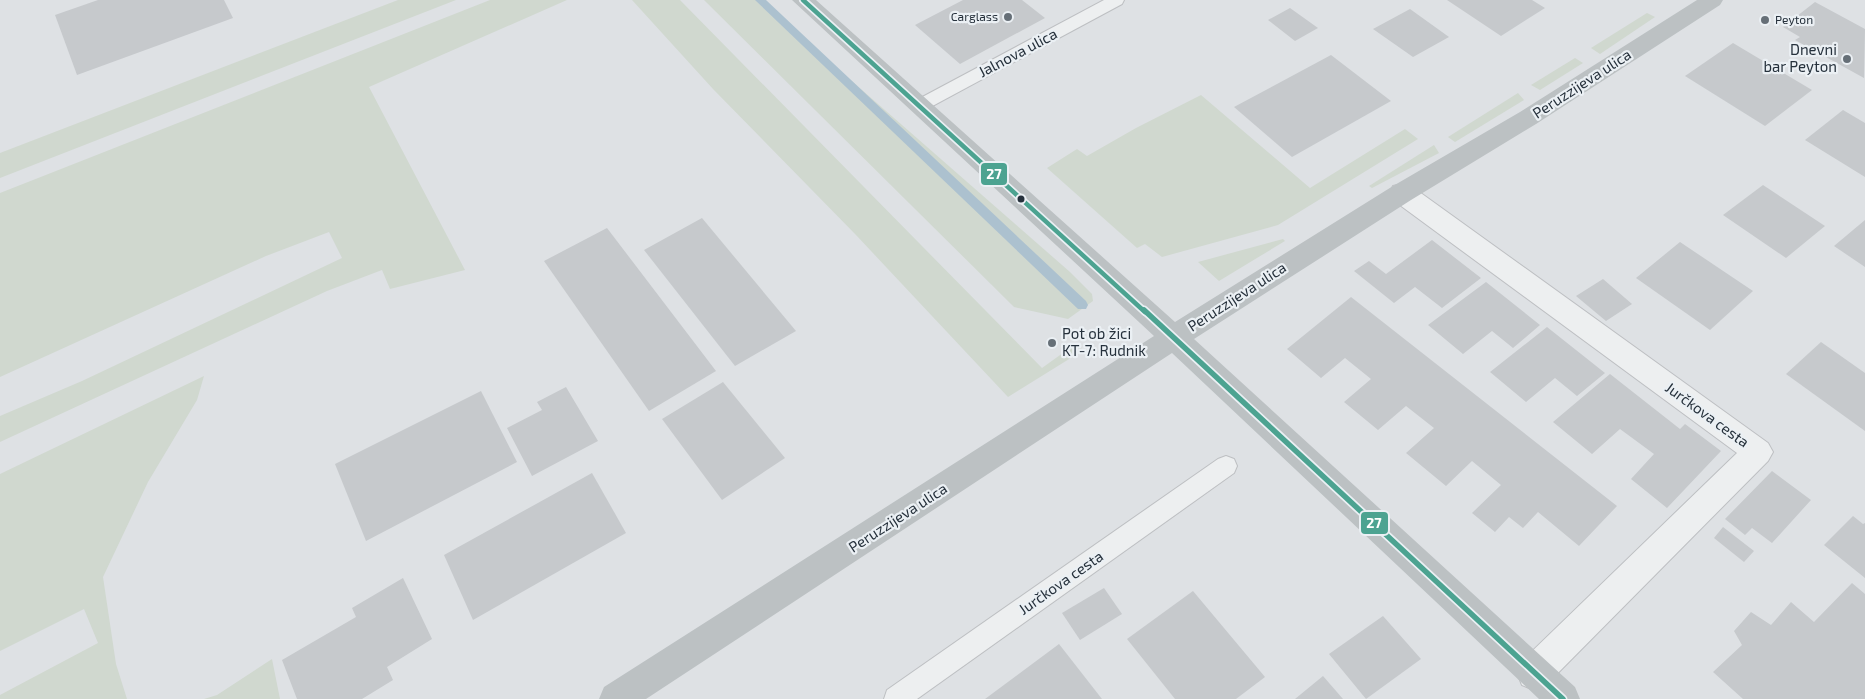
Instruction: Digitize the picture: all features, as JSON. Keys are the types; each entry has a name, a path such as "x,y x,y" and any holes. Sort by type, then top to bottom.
{"main road":[{"path":"803,0 1174,338 1563,699"},
{"name":"Peruzzijeva ulica","path":"616,699 1402,192 1528,118 1712,0"}],"street":[{"name":"Jurčkova cesta","path":"1402,192 1758,452 1534,673"}],"lane":[{"name":"Jalnova ulica","path":"919,106 1116,0"},
{"name":"Jurčkova cesta","path":"896,699 1226,466"}],"shaded area":[{"path":"398,0 456,0 0,178 0,153"},
{"path":"490,0 567,0 369,87 465,270 390,289 382,270 327,291 0,442 0,416 82,381 342,258 329,232 266,256 0,377 0,193"},
{"path":"632,0 680,0 1042,368 1074,345 1082,348 1074,356 1008,397 856,235 713,89"},
{"path":"704,0 759,0 1070,272 1092,294 1093,301 1068,319 1014,307"},
{"path":"1647,13 1655,17 1600,54 1591,48"},
{"path":"1575,58 1583,63 1540,90 1531,85"},
{"path":"1518,93 1524,100 1455,142 1448,137"},
{"path":"1201,95 1310,188 1405,129 1418,139 1278,225 1162,257 1145,244 1137,248 1047,168 1077,149 1087,156 1136,128"},
{"path":"1434,145 1439,153 1372,188 1369,186"},
{"path":"1283,239 1285,241 1219,281 1198,262"},
{"path":"204,376 197,400 148,482 103,577 116,664 127,699 0,699 0,695 98,643 84,609 0,651 0,474"},
{"path":"272,659 280,699 204,699 217,695"}],"building":[{"path":"98,0 224,0 233,18 77,75 55,15"},
{"path":"963,0 1022,0 1045,18 960,64 915,25"},
{"path":"1447,0 1532,0 1545,8 1501,36"},
{"name":"Dnevni bar Peyton","path":"1815,2 1865,29 1864,78 1795,40 1800,37 1783,27"},
{"path":"1290,8 1318,28 1295,41 1268,20"},
{"path":"1410,9 1449,37 1413,57 1373,29"},
{"path":"1733,43 1812,90 1765,126 1685,76"},
{"path":"1331,55 1391,101 1292,157 1234,107"},
{"path":"1843,110 1865,123 1865,177 1805,140"},
{"path":"1763,185 1825,226 1786,258 1723,215"},
{"path":"702,218 796,331 735,366 644,250"},
{"path":"1865,220 1865,267 1834,246"},
{"path":"607,228 716,371 649,411 544,261"},
{"path":"1432,240 1481,278 1442,308 1415,287 1394,303 1354,271 1369,261 1386,274"},
{"path":"1680,242 1753,291 1710,330 1636,278"},
{"path":"1603,279 1632,304 1606,321 1576,296"},
{"path":"1486,282 1540,325 1513,348 1492,331 1463,354 1428,325"},
{"path":"1351,297 1617,506 1579,546 1538,512 1523,528 1509,517 1495,532 1472,513 1501,485 1472,461 1446,486 1406,453 1434,428 1406,406 1378,430 1344,402 1371,379 1345,358 1321,378 1287,349"},
{"path":"1547,327 1605,373 1577,396 1555,378 1526,402 1490,372"},
{"path":"1821,342 1865,373 1865,431 1786,374"},
{"path":"1610,374 1680,429 1685,424 1721,451 1667,508 1631,479 1654,454 1620,429 1592,454 1553,422"},
{"path":"723,382 785,458 722,500 662,419"},
{"path":"566,387 598,441 532,476 507,428 542,410 537,402"},
{"path":"481,391 517,462 366,541 335,464"},
{"path":"1772,471 1811,500 1772,543 1752,528 1745,535 1725,519"},
{"path":"592,473 626,533 473,620 444,555"},
{"path":"1853,516 1863,524 1865,523 1865,578 1824,545"},
{"path":"1723,527 1754,551 1744,562 1714,538"},
{"path":"403,578 432,639 387,667 393,680 362,699 297,699 282,660 356,617 352,608"},
{"path":"1852,583 1865,594 1865,699 1743,699 1713,672 1742,645 1734,631 1751,612 1771,625 1791,602 1814,622"},
{"path":"1104,588 1122,614 1080,640 1062,613"},
{"path":"1193,591 1265,677 1236,699 1175,699 1127,639"},
{"path":"1383,616 1421,659 1366,699 1329,654"},
{"path":"1059,644 1102,699 985,699"},
{"path":"1323,676 1343,699 1295,699"}],"waterway":[{"path":"760,0 1082,305"}],"transit line":[{"name":"27","path":"803,0 1258,414 1563,699"}],"place":[{"name":"Carglass","path":"1008,17"},
{"name":"Peyton","path":"1765,20"},
{"name":"Dnevni bar Peyton","path":"1847,59"},
{"name":"Pot ob žici KT-7: Rudnik","path":"1052,343"}]}
